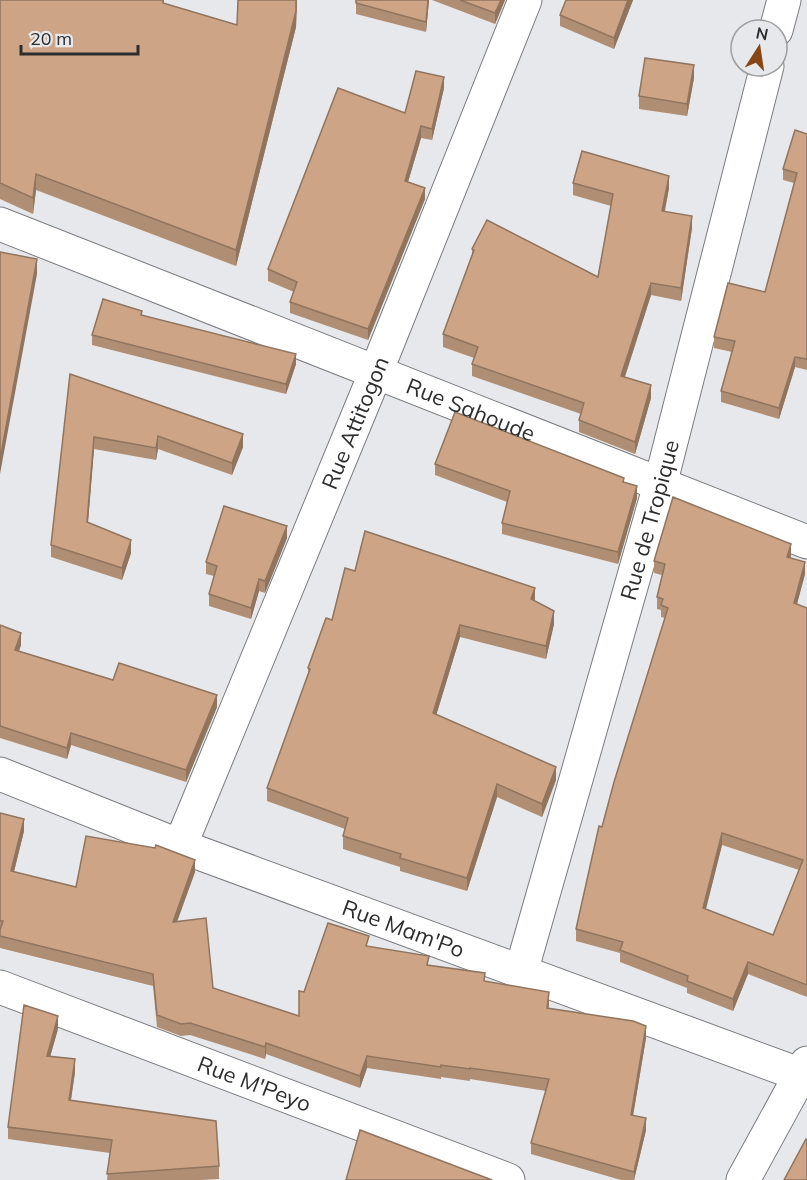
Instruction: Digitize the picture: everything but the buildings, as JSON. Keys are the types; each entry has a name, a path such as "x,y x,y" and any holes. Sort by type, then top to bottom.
{"street":[{"name":"Rue Attitogon","path":"180,846 376,372 525,0"},
{"path":"779,18 784,0"},
{"name":"Rue de Tropique","path":"521,972 660,485 764,78"},
{"name":"Rue Sahoude","path":"0,224 807,542"},
{"name":"Rue Mam'Po","path":"0,774 180,846 521,972 805,1072"},
{"name":"Rue M'Peyo","path":"0,987 508,1180"},
{"path":"743,1180 805,1072"}]}
